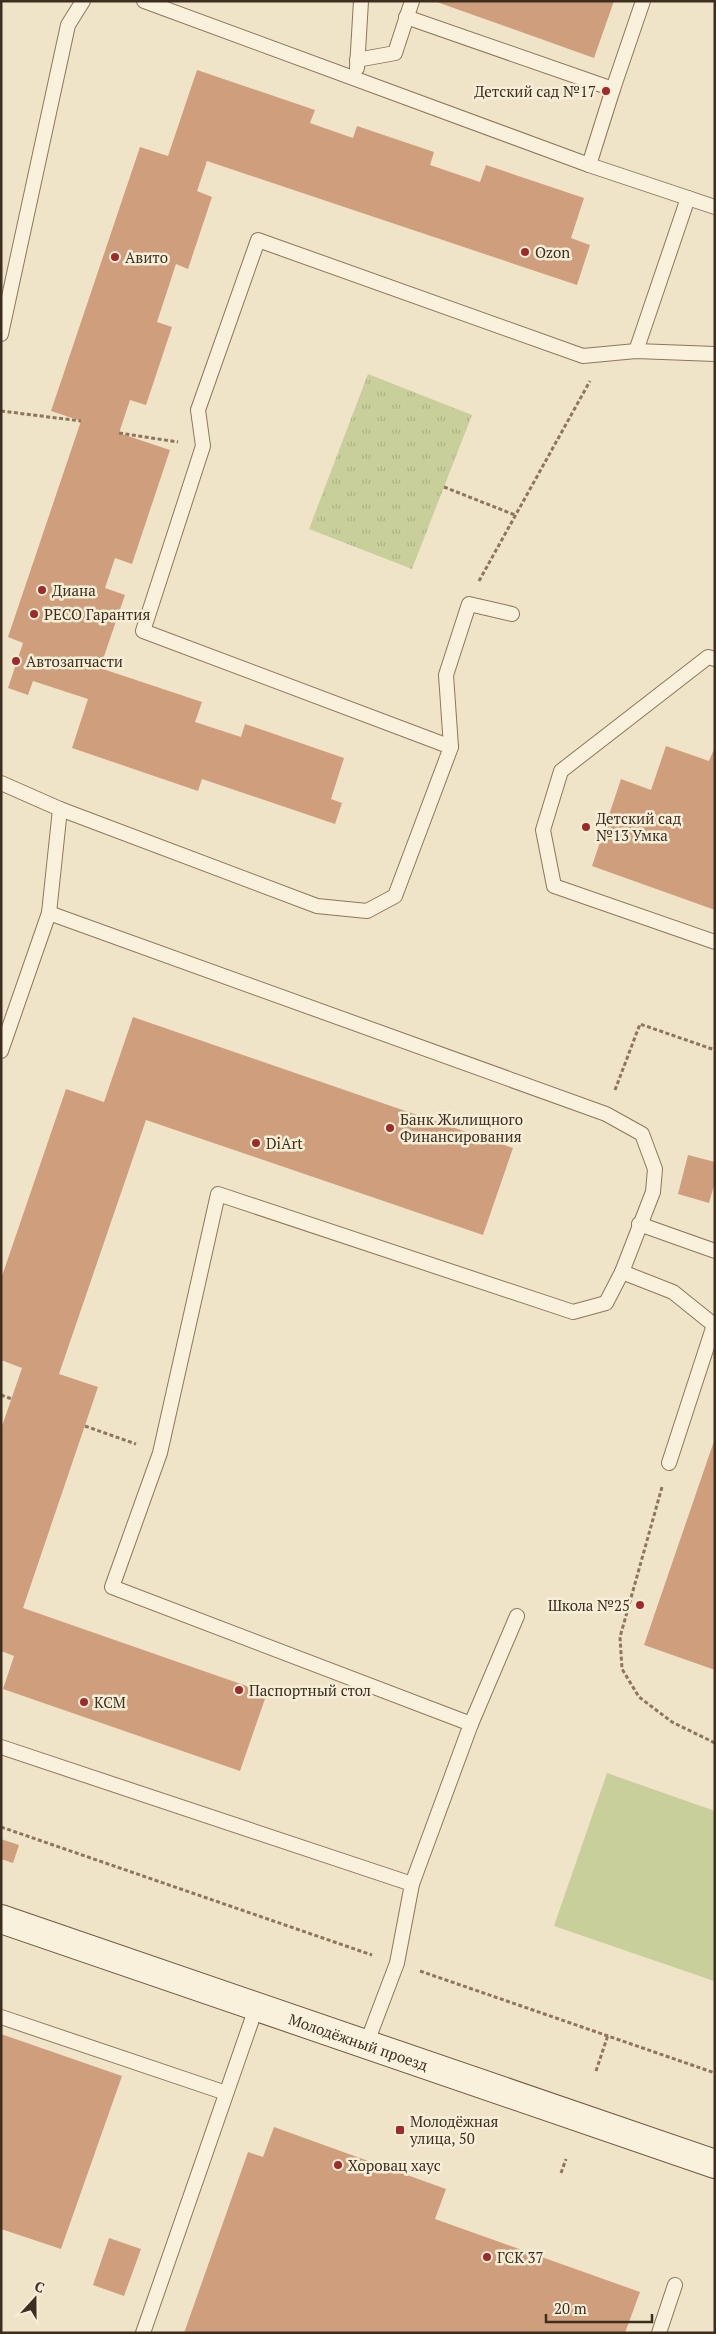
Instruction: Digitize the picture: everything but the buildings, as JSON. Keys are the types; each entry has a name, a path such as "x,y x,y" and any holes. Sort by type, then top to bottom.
{"main road":[{"name":"Молодёжный проезд","path":"1,1919 715,2164"}],"lane":[{"path":"1,334 68,25 83,1"},
{"path":"144,1 589,166 715,207"},
{"path":"357,81 361,1"},
{"path":"357,60 395,53 412,1"},
{"path":"589,166 643,1"},
{"path":"406,17 613,89"},
{"path":"636,351 688,198"},
{"path":"451,747 142,631 203,446 198,410 258,240 583,356 636,351 715,354"},
{"path":"1,783 60,809 317,906 367,911 395,896 451,747 446,675 469,604 512,614"},
{"path":"715,659 708,657 560,771 543,830 554,886 715,942"},
{"path":"1,1051 50,913 60,809"},
{"path":"50,913 606,1114 642,1134 654,1169 652,1192 622,1272 606,1303 573,1312 218,1194 160,1453 112,1588 471,1724"},
{"path":"640,1224 715,1251"},
{"path":"622,1272 673,1292 714,1325 669,1463"},
{"path":"366,2045 397,1963 412,1884 471,1724 518,1616"},
{"path":"1,1747 412,1884"},
{"path":"143,2333 256,2008"},
{"path":"1,2017 226,2094"},
{"path":"659,2333 674,2285"}],"path":[{"path":"469,604 484,571 514,515 605,354"},
{"path":"1,411 80,422"},
{"path":"119,433 203,446"},
{"path":"444,487 514,515"},
{"path":"606,1114 640,1024 715,1050"},
{"path":"1,1395 12,1399"},
{"path":"85,1426 160,1453"},
{"path":"669,1463 620,1637 622,1669 639,1697 672,1722 715,1743"},
{"path":"1,1828 715,2073"},
{"path":"596,2071 608,2035"},
{"path":"561,2173 566,2159"}],"green space":[{"path":"368,374 472,415 412,569 309,529"},
{"path":"607,1773 715,1811 714,1981 554,1926"}],"place":[{"name":"Детский сад №17","path":"606,91"},
{"name":"Ozon","path":"525,252"},
{"name":"Авито","path":"115,257"},
{"name":"Диана","path":"42,590"},
{"name":"РЕСО Гарантия","path":"34,614"},
{"name":"Автозапчасти","path":"16,661"},
{"name":"Детский сад №13 Умка","path":"586,827"},
{"name":"Банк Жилищного Финансирования","path":"390,1128"},
{"name":"DiArt","path":"256,1143"},
{"name":"Школа №25","path":"640,1605"},
{"name":"Паспортный стол","path":"239,1690"},
{"name":"КСМ","path":"84,1702"},
{"name":"Молодёжная улица, 50","path":"400,2130"},
{"name":"Хоровац хаус","path":"338,2165"},
{"name":"ГСК 37","path":"487,2257"}]}
